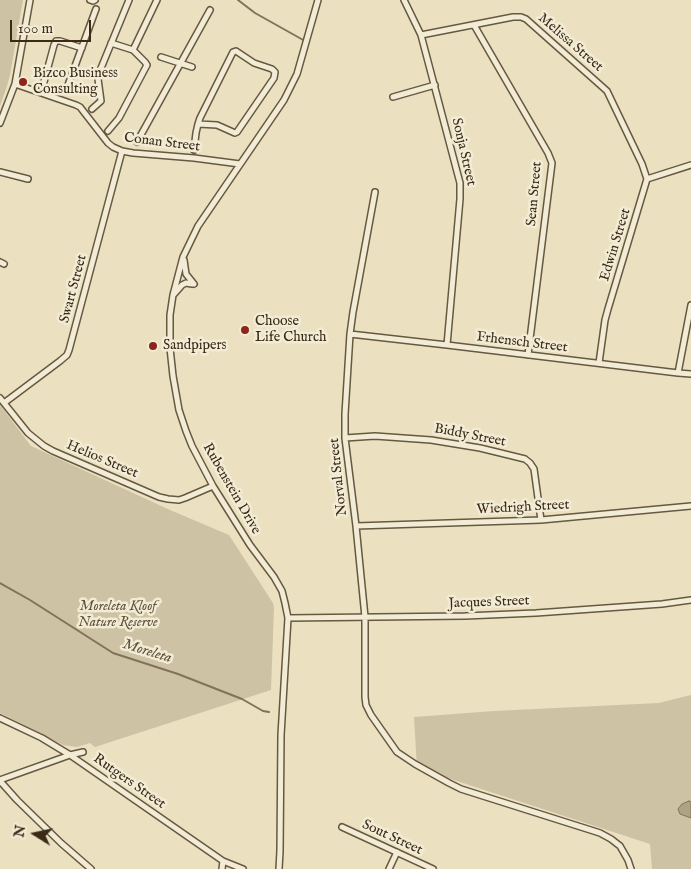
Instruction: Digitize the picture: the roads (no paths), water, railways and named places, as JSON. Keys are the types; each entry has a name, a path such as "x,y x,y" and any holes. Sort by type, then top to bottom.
{"street":[{"path":"0,123 15,84 30,0"},
{"path":"90,0 96,0"},
{"path":"92,110 100,101 99,73 129,0"},
{"path":"133,50 157,0"},
{"name":"Rubenstein Drive","path":"279,869 282,735 288,618 282,591 213,486 186,431 179,410 173,376 170,348 170,315 173,295 184,257 198,226 284,100 297,74 318,0"},
{"name":"Sonja Street","path":"404,0 421,34 461,188 447,345"},
{"path":"68,85 96,10"},
{"path":"137,142 210,10"},
{"name":"Melissa Street","path":"421,34 513,17 526,19 609,94 642,164 646,179"},
{"name":"Sean Street","path":"474,24 552,163 528,356"},
{"path":"41,93 56,41 82,48"},
{"path":"108,131 119,118 147,65 133,50 112,43"},
{"path":"194,150 198,124 202,112 233,52 236,51 252,62 272,69 275,72 274,78 237,132 219,125 198,124"},
{"path":"161,57 192,67"},
{"name":"Conan Street","path":"15,84 80,107 108,143 122,151 240,164"},
{"path":"393,97 435,85"},
{"name":"Swart Street","path":"2,400 60,361 70,350 122,151"},
{"path":"646,179 691,164"},
{"path":"0,172 28,179"},
{"name":"Edwin Street","path":"599,363 608,309 646,179"},
{"name":"Norval Street","path":"375,192 350,334 346,414 346,438 365,617 365,702 368,710 397,752 415,764 461,788 600,833 612,839 620,846 631,869"},
{"path":"173,295 182,285 193,284 186,274 184,257"},
{"path":"678,373 691,305"},
{"name":"Frhensch Street","path":"350,334 691,374"},
{"name":"Helios Street","path":"2,400 28,432 48,448 159,497 168,500 179,500 213,486"},
{"name":"Biddy Street","path":"346,438 375,436 431,440 480,448 525,459 530,462 534,469 540,520"},
{"name":"Wiedrigh Street","path":"356,526 540,520 691,506"},
{"name":"Jacques Street","path":"288,618 465,616 536,613 662,604 691,600"},
{"name":"Rutgers Street","path":"0,718 42,738 70,755 223,861 243,869"},
{"path":"83,752 0,780 60,843 91,869"},
{"name":"Sout Street","path":"342,827 433,869"},
{"path":"389,869 397,852"},
{"path":"222,869 223,861"}],"waterway":[{"path":"238,0 255,13 305,41"},
{"name":"Moreleta","path":"0,583 113,653 178,674 242,699 263,711 269,712"}],"place":[{"name":"Bizco Business Consulting","path":"23,82"},
{"name":"Choose Life Church","path":"245,330"},
{"name":"Sandpipers","path":"153,346"}],"park label":[{"name":"Moreleta Kloof Nature Reserve","path":"118,616"}]}
